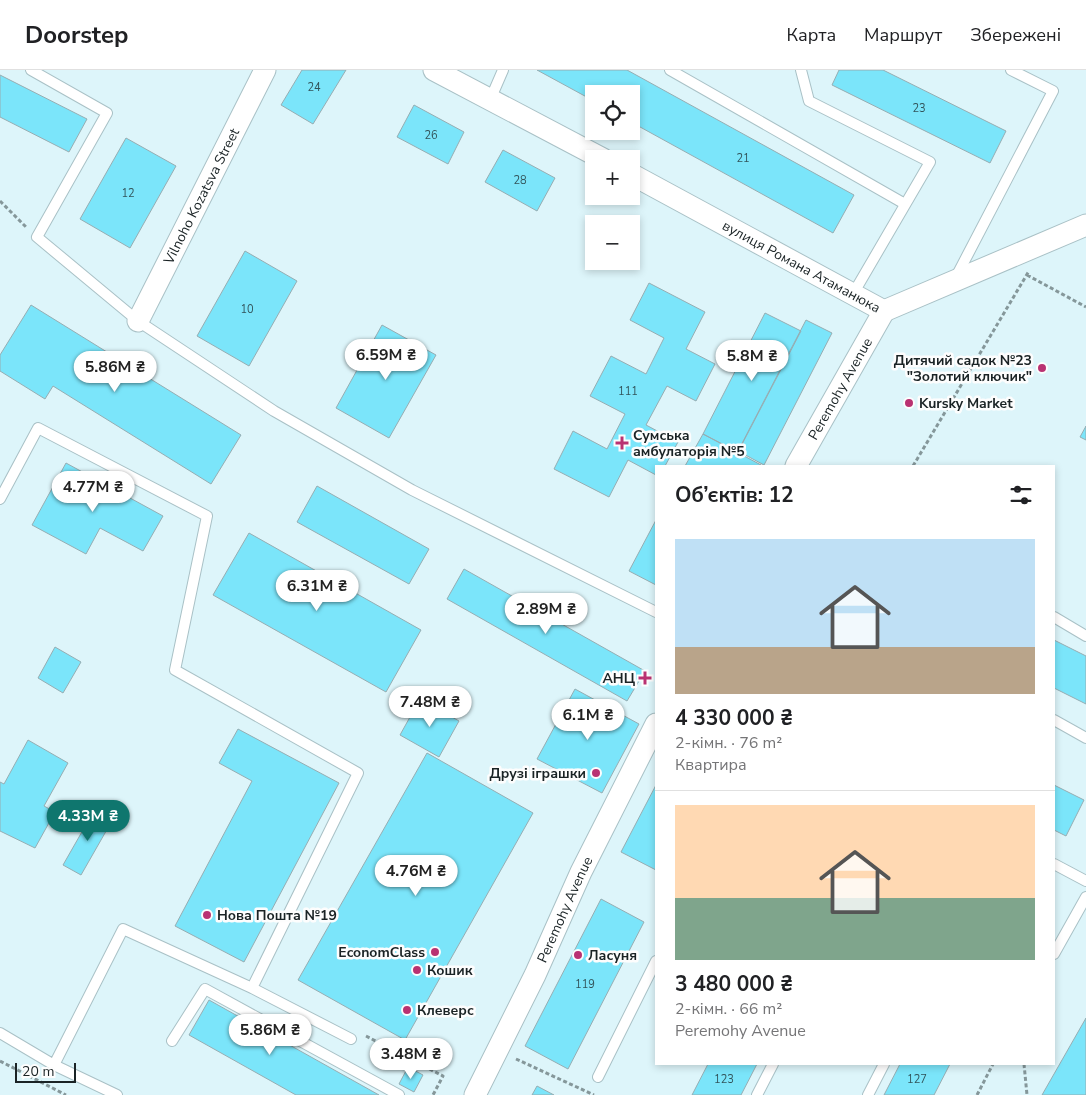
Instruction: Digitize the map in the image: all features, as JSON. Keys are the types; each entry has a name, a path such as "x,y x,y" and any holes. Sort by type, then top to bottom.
{"street":[{"name":"Vilnoho Kozatsva Street","path":"138,321 265,70"},
{"path":"434,70 586,150"},
{"name":"вулиця Романа Атаманюка","path":"640,179 884,311 1086,225"},
{"name":"Peremohy Avenue","path":"797,465 884,311"},
{"name":"Peremohy Avenue","path":"475,1095 535,976 581,872 655,726"}],"lane":[{"path":"31,70 107,113 37,238 138,321 274,412 412,490 655,612"},
{"path":"490,100 503,70"},
{"path":"670,70 905,204"},
{"path":"801,70 809,101 930,162 852,294"},
{"path":"954,281 1053,91 1011,70"},
{"path":"0,499 38,428 207,516 175,670 358,774 252,988"},
{"path":"1055,618 1086,636"},
{"path":"1055,721 1086,738"},
{"path":"1055,865 1086,881"},
{"path":"1055,952 1086,896"},
{"path":"54,1064 123,930 252,988 351,1039"},
{"path":"598,1077 655,963"},
{"path":"172,1041 205,990 399,1095"},
{"path":"0,1033 54,1064 117,1095"},
{"path":"757,1095 772,1065"},
{"path":"868,1095 883,1065"}],"path":[{"path":"0,201 37,238"},
{"path":"914,465 1048,241"},
{"path":"1027,275 1086,307"},
{"path":"351,1039 356,1031 443,1076 433,1095"},
{"path":"498,1050 594,1095"},
{"path":"0,1060 66,1095"},
{"path":"977,1095 992,1065"},
{"path":"1024,1065 1027,1095"}],"building":[{"path":"302,70 346,70 313,124 281,105"},
{"path":"537,70 627,70 854,195 833,233 640,127 640,85 585,85 585,96"},
{"path":"839,70 883,70 1006,131 990,163 832,85"},
{"path":"0,75 87,119 69,152 0,117"},
{"path":"414,105 464,132 448,164 397,137"},
{"path":"126,138 176,166 130,248 80,219"},
{"path":"503,150 555,178 537,211 485,182"},
{"path":"245,251 297,281 249,366 197,336"},
{"path":"649,283 705,312 686,349 715,364 696,401 667,386 646,425 678,442 666,465 655,465 655,474 628,460 609,497 554,469 573,431 607,449 625,414 590,396 611,356 646,374 664,338 630,320"},
{"path":"31,305 241,435 211,484 53,386 45,399 0,371 0,355"},
{"path":"765,313 801,331 738,452 703,434"},
{"path":"806,320 832,333 764,465 738,451"},
{"path":"382,325 436,355 389,438 336,408"},
{"path":"1086,426 1086,440 1080,437"},
{"path":"703,434 761,465 686,465"},
{"path":"66,463 163,516 143,551 100,528 86,554 32,525"},
{"path":"317,486 429,549 409,584 297,522"},
{"path":"655,522 655,584 629,571"},
{"path":"249,533 421,630 386,692 213,595"},
{"path":"464,569 645,671 627,701 447,599"},
{"path":"1055,640 1086,656 1086,704 1055,688"},
{"path":"55,647 81,662 63,693 38,678"},
{"path":"575,689 639,724 602,793 537,759"},
{"path":"420,699 459,721 439,757 400,735"},
{"path":"238,729 339,783 244,962 175,926 252,781 219,763"},
{"path":"28,740 68,763 44,806 55,812 35,848 0,831 0,782 4,784"},
{"path":"427,753 533,813 405,1040 298,980"},
{"path":"1055,786 1084,800 1066,836 1055,830"},
{"path":"655,787 655,869 621,852"},
{"path":"95,809 113,819 81,875 63,865"},
{"path":"601,899 644,922 568,1069 525,1046"},
{"path":"209,1000 379,1095 296,1095 189,1035"},
{"path":"1086,1018 1086,1095 1042,1095"},
{"path":"707,1065 756,1065 741,1095 692,1095"},
{"path":"899,1065 949,1065 934,1095 884,1095"},
{"path":"408,1067 423,1075 414,1092 399,1084"},
{"path":"537,1086 554,1095 532,1095"}],"place":[{"name":"Дитячий садок №23 \"Золотий ключик\"","path":"1042,368"},
{"name":"Kursky Market","path":"909,403"},
{"name":"Сумська амбулаторія №5","path":"622,443"},
{"name":"АНЦ","path":"645,678"},
{"name":"Друзі іграшки","path":"596,773"},
{"name":"Нова Пошта №19","path":"207,915"},
{"name":"EconomClass","path":"435,952"},
{"name":"Ласуня","path":"578,955"},
{"name":"Кошик","path":"417,970"},
{"name":"Клеверс","path":"407,1010"}]}
